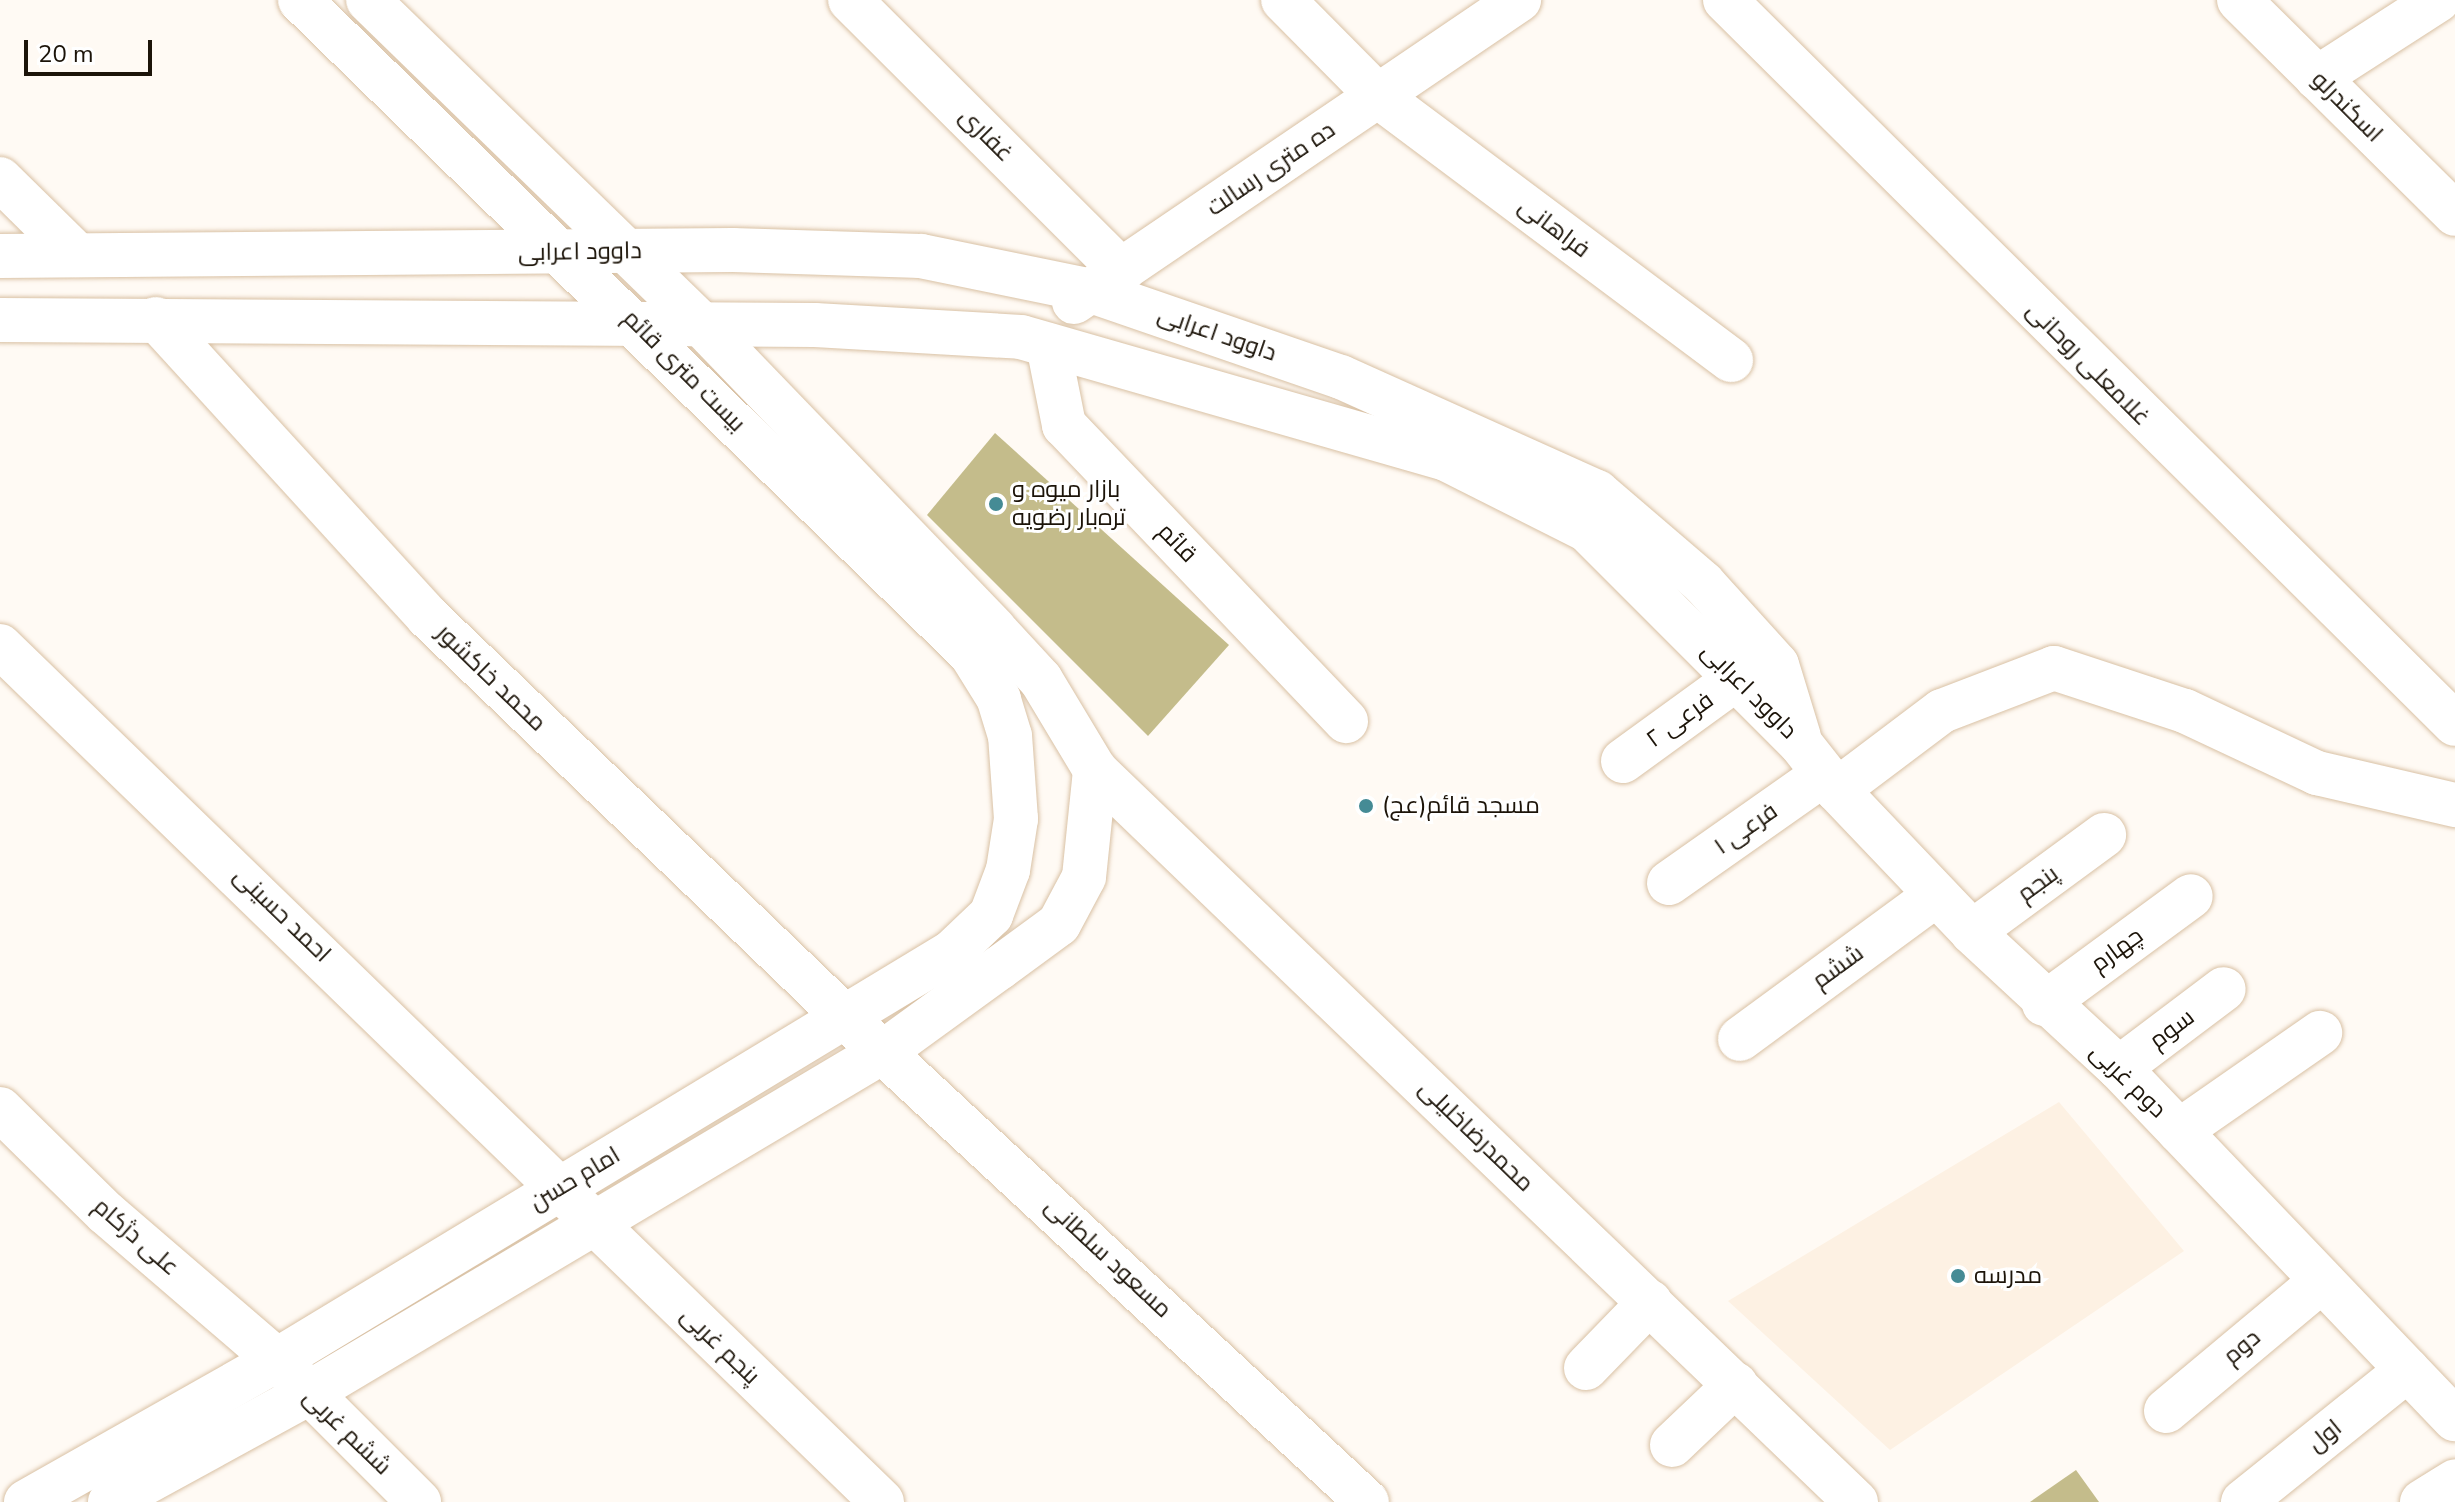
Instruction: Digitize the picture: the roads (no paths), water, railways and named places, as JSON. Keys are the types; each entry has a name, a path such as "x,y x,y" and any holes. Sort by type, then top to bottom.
{"street":[{"name":"بیست متری قائم","path":"300,0 636,323 971,654 999,699 1017,775"},
{"name":"بیست متری قائم","path":"368,0 700,323 1041,680 1095,770"},
{"name":"غفاری","path":"850,0 1106,281"},
{"name":"فراهانی","path":"1283,0 1378,96 1731,360"},
{"name":"ده متری رسالت","path":"1034,341 1106,281 1519,0"},
{"name":"غلامعلی روحانی","path":"1725,0 2455,724"},
{"name":"اسکندرلو","path":"2239,0 2455,214"},
{"path":"2317,78 2438,0"},
{"path":"0,179 77,255"},
{"name":"داوود اعرابی","path":"0,256 627,251 921,256 1106,281 1341,377 1597,492 1703,583 1777,665 1820,769"},
{"name":"محمد خاکشور","path":"156,319 428,617 846,1018"},
{"name":"داوود اعرابی","path":"0,320 700,323 1034,341 1444,458 1587,530 1736,679 1820,769"},
{"name":"قائم","path":"1034,341 1064,425 1346,721"},
{"name":"احمد حسینی","path":"0,646 560,1188"},
{"name":"فرعی ۱","path":"1669,883 1820,769 1942,711 2054,668 2185,711 2317,773 2455,805"},
{"name":"فرعی ۲","path":"1623,761 1736,679"},
{"name":"دوم غربی","path":"1820,769 1972,932 2044,1004 2119,1068 2319,1283 2455,1419"},
{"name":"امام حسن","path":"110,1502 307,1394 886,1050 1059,924 1084,877 1095,770"},
{"name":"محمدرضاخلیلی","path":"1095,770 1856,1502"},
{"name":"امام حسن","path":"26,1502 277,1360 952,952 991,915 1008,870 1017,775"},
{"name":"پنجم","path":"1972,932 2104,835"},
{"name":"ششم","path":"1740,1039 1936,895"},
{"name":"چهارم","path":"2044,1004 2191,896"},
{"name":"سوم","path":"2119,1068 2224,989"},
{"name":"مسعود سلطانی","path":"846,1018 886,1050 1367,1502"},
{"path":"2179,1131 2320,1033"},
{"name":"علی دژکام","path":"0,1109 106,1213 277,1360"},
{"name":"پنجم غربی","path":"560,1188 591,1223 882,1502"},
{"name":"دوم","path":"2166,1411 2319,1283"},
{"path":"1586,1368 1650,1302"},
{"name":"ششم غربی","path":"277,1360 307,1394 419,1502"},
{"name":"اول","path":"2243,1502 2407,1370"},
{"path":"1672,1445 1736,1384"},
{"path":"2422,1502 2455,1481"}],"place":[{"name":"بازار میوه و تره‌بار رضویه","path":"996,504"},
{"name":"مسجد قائم(عج)","path":"1366,806"},
{"name":"مدرسه","path":"1958,1276"}]}
